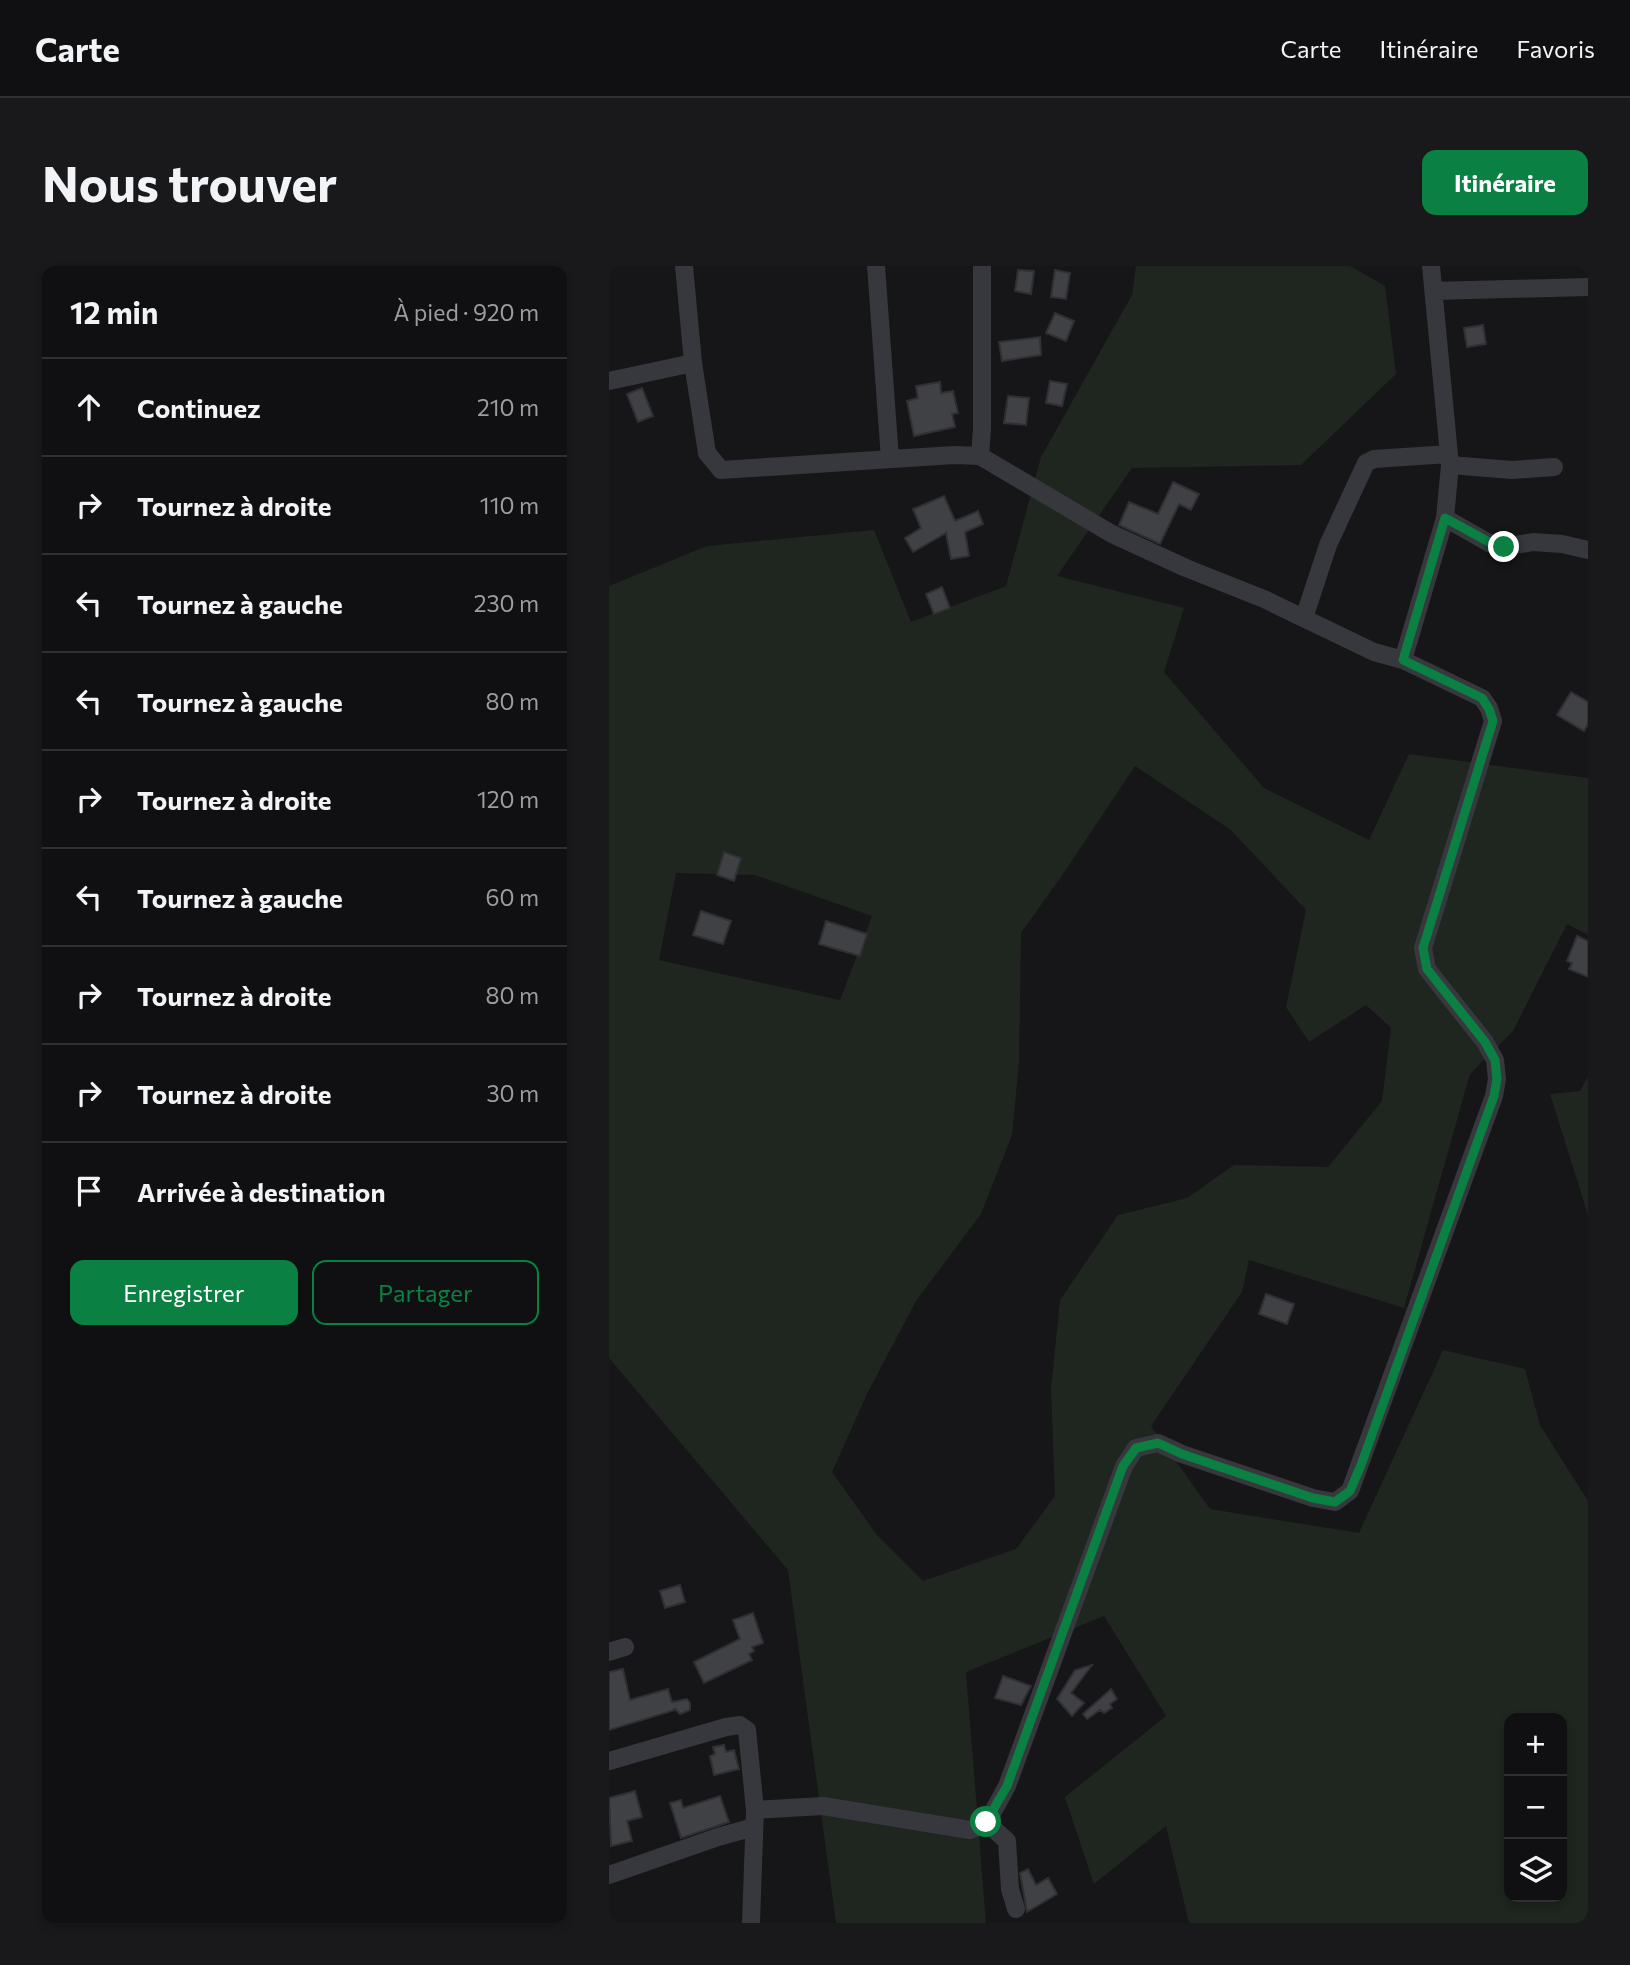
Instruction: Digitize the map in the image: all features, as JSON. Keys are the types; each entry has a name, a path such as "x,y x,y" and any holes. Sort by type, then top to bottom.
{"street":[{"path":"609,1875 718,1837 754,1819 823,1806 970,1830 980,1828 1007,1786 1123,1466 1136,1448 1158,1443 1182,1454 1313,1498 1335,1502 1350,1491 1494,1096 1497,1079 1495,1060 1485,1042 1427,969 1423,948 1493,721 1482,698 1403,660 1374,652 1264,599 1186,568 1112,534 980,456 954,455 721,470 707,453 693,363 684,266"},
{"path":"876,266 890,459"},
{"path":"980,456 982,266"},
{"path":"1403,660 1445,518 1449,460 1431,266"},
{"path":"1434,291 1588,287"},
{"path":"609,381 693,363"},
{"path":"1304,618 1328,545 1366,463 1374,459 1449,460 1512,470 1554,467"},
{"path":"1445,518 1489,542 1504,547 1533,542 1562,544 1588,550"},
{"path":"609,1761 726,1727 740,1725 747,1730 754,1819 751,1923"},
{"path":"986,1822 1007,1841 1010,1889 1016,1909"}],"shaded area":[{"path":"1136,266 1350,266 1385,286 1396,374 1301,465 1132,468 1057,576 1184,608 1164,672 1264,788 1369,840 1409,754 1588,778 1588,935 1567,924 1513,1031 1470,1074 1404,1308 1249,1260 1242,1292 1151,1426 1210,1509 1359,1533 1443,1350 1525,1369 1540,1425 1588,1501 1588,1923 1189,1923 1166,1826 1094,1884 1065,1797 1166,1716 1104,1616 966,1672 986,1923 836,1923 788,1570 609,1358 609,586 707,546 874,530 911,622 1006,586 1041,457 1132,295","holes":["1135,766 1231,830 1306,910 1286,1007 1309,1042 1366,1005 1391,1028 1382,1101 1328,1167 1234,1165 1187,1198 1118,1215 1060,1300 1051,1389 1055,1496 1016,1549 923,1581 877,1535 832,1472 867,1394 916,1301 981,1214 1012,1135 1019,1062 1021,933","676,873 755,875 872,916 840,1000 659,960"]},
{"path":"1588,1076 1588,1215 1550,1094 1580,1091"}],"building":[{"path":"1018,270 1034,271 1031,294 1015,291"},
{"path":"1055,270 1070,273 1066,299 1051,297"},
{"path":"1055,313 1074,321 1066,341 1046,333"},
{"path":"1483,325 1486,344 1467,347 1464,328"},
{"path":"1040,337 1041,355 1002,361 999,342"},
{"path":"1050,381 1067,384 1062,406 1046,403"},
{"path":"940,382 941,393 953,391 958,413 952,414 955,427 914,436 907,401 918,398 916,386"},
{"path":"642,388 653,416 638,422 627,394"},
{"path":"1008,396 1029,398 1026,425 1004,423"},
{"path":"1173,482 1199,494 1191,510 1179,504 1160,544 1119,525 1129,502 1158,514"},
{"path":"944,496 955,521 978,511 983,524 965,532 969,556 951,559 946,533 913,552 905,538 921,528 913,509"},
{"path":"942,587 950,608 934,614 926,594"},
{"path":"1571,692 1588,702 1588,724 1584,731 1557,715"},
{"path":"724,852 741,858 734,881 717,875"},
{"path":"701,911 731,921 723,944 693,935"},
{"path":"826,921 867,934 860,956 819,944"},
{"path":"1577,936 1588,941 1588,977 1569,969 1572,963 1567,961"},
{"path":"1266,1294 1294,1304 1287,1324 1259,1314"},
{"path":"680,1585 685,1602 665,1608 660,1591"},
{"path":"753,1613 763,1643 752,1647 754,1651 749,1654 752,1660 704,1683 694,1662 740,1639 733,1620"},
{"path":"1092,1665 1071,1693 1084,1703 1072,1716 1057,1699 1075,1670"},
{"path":"623,1669 630,1700 668,1689 672,1702 687,1699 690,1710 680,1714 674,1708 675,1710 609,1730 609,1672"},
{"path":"1003,1676 1031,1686 1021,1705 995,1698"},
{"path":"1111,1689 1117,1699 1110,1704 1112,1708 1104,1713 1100,1710 1087,1719 1083,1714"},
{"path":"724,1745 726,1752 734,1750 739,1769 714,1775 710,1756 715,1754 713,1747"},
{"path":"635,1791 642,1817 627,1821 632,1841 611,1846 609,1798"},
{"path":"720,1796 729,1822 681,1838 670,1803 681,1800 683,1808"},
{"path":"1028,1869 1036,1885 1048,1878 1057,1894 1027,1912 1020,1873"}],"route":[{"path":"986,1822 1007,1786 1123,1466 1136,1448 1158,1443 1182,1454 1313,1498 1335,1502 1350,1491 1361,1465 1494,1096 1497,1079 1495,1060 1485,1042 1427,969 1423,948 1493,721 1482,698 1403,660 1445,518 1489,542 1504,547"}]}
